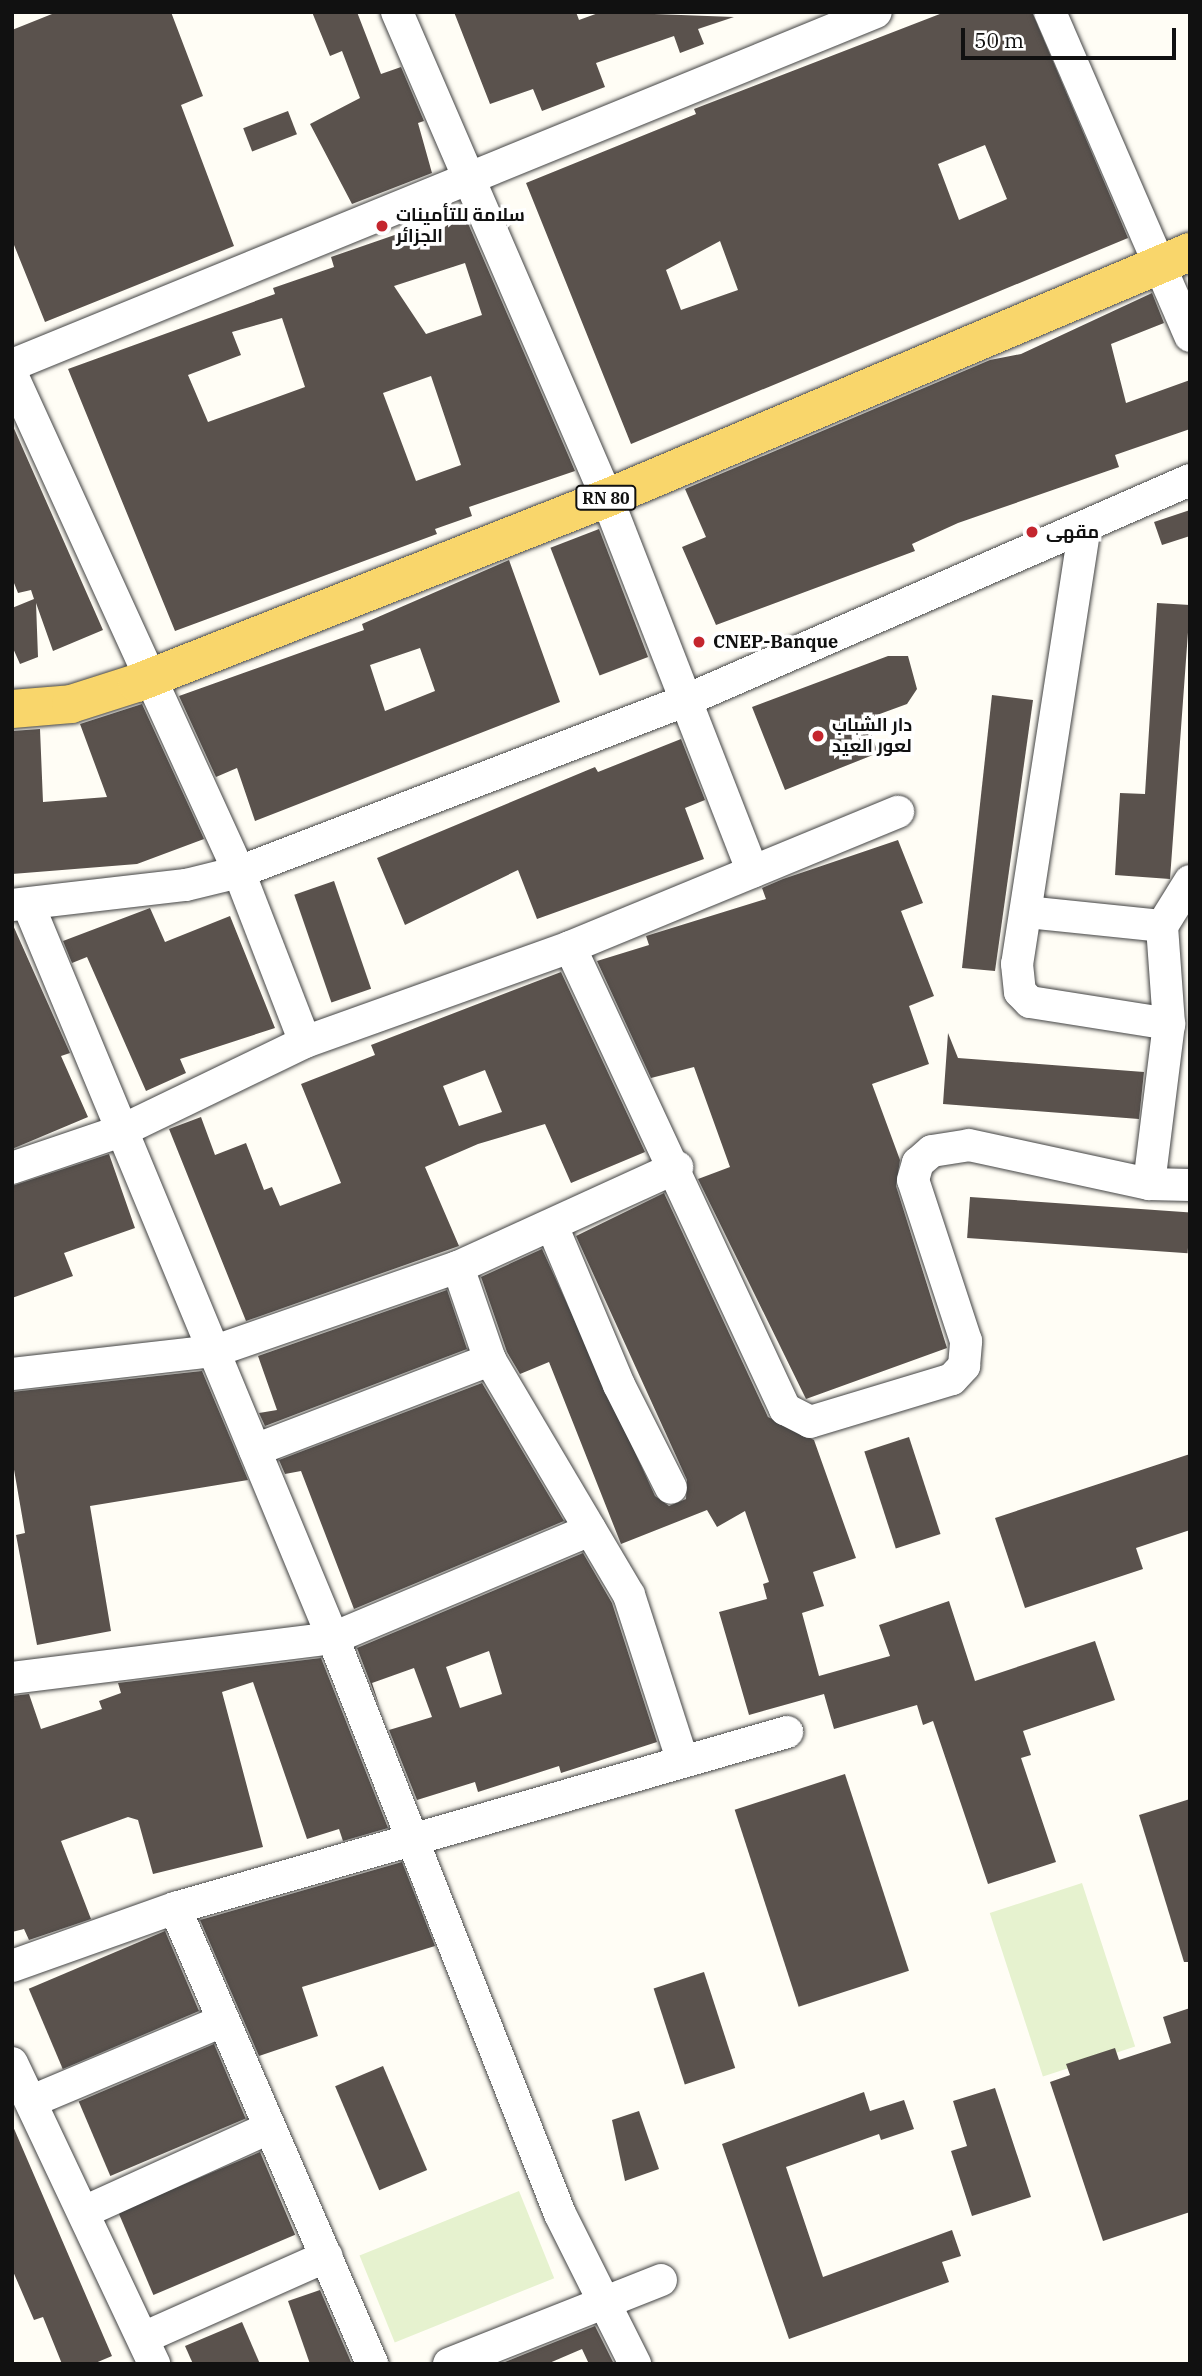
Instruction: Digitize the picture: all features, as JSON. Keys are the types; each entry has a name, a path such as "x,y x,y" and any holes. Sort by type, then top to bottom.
{"main road":[{"name":"RN 80","path":"12,709 71,704 151,677 607,498 1176,258"}],"street":[{"path":"397,12 607,498 689,699 753,872"},
{"path":"12,365 876,12"},
{"path":"1050,12 1176,258 1190,335"},
{"path":"12,375 239,872 305,1042"},
{"path":"635,2364 608,2305 560,2214 333,1638 215,1351 20,904 186,886 239,872 689,699 1084,532 1190,480"},
{"path":"1084,532 1017,964 1023,998 1169,1024"},
{"path":"12,1168 121,1131 305,1042 570,947 898,812"},
{"path":"1149,1184 1169,1024 1162,926 1190,881"},
{"path":"1027,912 1162,926"},
{"path":"570,947 677,1167 785,1409 800,1422 952,1379 964,1366 965,1341 918,1212 913,1180 918,1163 932,1151 969,1145 1149,1184 1190,1185"},
{"path":"12,1374 215,1351 458,1267 553,1228 677,1167"},
{"path":"553,1228 619,1385 671,1488"},
{"path":"458,1267 489,1360 629,1595 682,1759"},
{"path":"255,1450 489,1360"},
{"path":"12,1678 333,1638 590,1530"},
{"path":"12,1966 175,1908 682,1759 788,1732"},
{"path":"175,1908 372,2364"},
{"path":"32,2101 222,2021"},
{"path":"12,2063 86,2211 148,2351 327,2256"},
{"path":"86,2211 270,2128"},
{"path":"449,2364 608,2305 661,2280"}],"green space":[{"path":"1082,1883 1135,2047 1043,2077 990,1913"},
{"path":"519,2191 554,2278 395,2343 360,2255"}],"building":[{"path":"57,12 171,12 203,96 181,105 234,246 45,322 12,240 12,30"},
{"path":"312,12 357,12 381,74 401,67 424,121 418,123 432,173 352,204 310,124 360,98 342,51 330,56"},
{"path":"454,12 576,12 579,20 601,12 734,17 698,29 704,44 680,53 674,36 596,63 605,87 542,111 533,89 490,104"},
{"path":"945,12 1032,12 1128,238 631,444 526,183 696,114 694,109","holes":["985,145 1007,199 959,220 938,164","720,241 738,290 681,310 666,270"]},
{"path":"288,111 297,134 252,152 243,128"},
{"path":"464,214 575,471 469,507 472,516 435,529 437,534 175,631 68,369 275,294 273,288 334,267 331,257 412,229 421,243","holes":["465,263 482,315 426,334 394,286","282,318 305,387 208,422 188,375 241,355 232,332","431,376 461,465 416,481 383,393"]},
{"path":"1152,293 1164,323 1111,344 1126,403 1190,380 1190,429 1115,455 1119,467 958,523 912,544 915,551 716,625 682,547 706,537 685,489 990,360 1021,354"},
{"path":"12,424 103,630 53,651 36,603 38,657 20,664 12,646 12,608 34,599 31,590 18,593 12,578"},
{"path":"1190,510 1190,536 1162,545 1154,522"},
{"path":"599,529 648,657 600,676 550,548"},
{"path":"509,560 560,702 255,821 237,768 216,777 179,696 364,630 362,624","holes":["420,648 435,691 385,711 370,665"]},
{"path":"1157,603 1190,605 1170,879 1115,875 1120,793 1145,794"},
{"name":"دار الشباب لعور العيد","path":"888,656 908,656 917,689 907,704 866,719 878,753 785,790 752,707"},
{"path":"992,695 1033,700 995,971 962,968"},
{"path":"142,704 204,839 137,864 12,874 12,731 40,729 43,802 107,797 80,724"},
{"path":"681,739 705,800 685,808 704,859 537,919 518,870 405,925 377,858 595,767 598,772"},
{"path":"898,840 923,903 901,911 934,996 909,1006 929,1064 872,1084 900,1160 896,1186 947,1348 806,1399 698,1179 730,1167 694,1067 651,1078 597,961 649,945 646,936 766,899 762,888 783,879"},
{"path":"334,881 371,989 331,1002 294,895"},
{"path":"150,908 165,942 230,916 275,1028 180,1059 186,1073 146,1091 87,957 72,963 63,941"},
{"path":"12,923 70,1053 61,1056 88,1117 12,1149"},
{"path":"561,972 645,1152 571,1183 545,1124 478,1144 425,1167 459,1246 246,1321 169,1129 201,1117 215,1155 246,1143 264,1190 272,1187 280,1206 341,1183 301,1084 375,1055 371,1045","holes":["485,1070 502,1112 459,1126 443,1086"]},
{"path":"948,1033 958,1058 1144,1072 1139,1119 943,1104"},
{"path":"109,1154 135,1228 64,1253 73,1276 12,1298 12,1186"},
{"path":"664,1193 768,1417 814,1440 856,1558 813,1572 824,1606 802,1613 819,1676 890,1656 879,1625 949,1601 975,1681 1095,1641 1115,1700 1023,1731 1031,1755 1021,1758 1056,1862 988,1884 933,1721 923,1725 917,1705 834,1729 824,1694 749,1715 719,1612 767,1599 763,1584 769,1582 745,1511 717,1527 707,1510 621,1544 549,1362 520,1374 507,1352 481,1277 542,1249 655,1496 669,1506 686,1499 687,1480 576,1236"},
{"path":"970,1197 1190,1212 1188,1253 967,1238"},
{"path":"447,1290 467,1349 265,1426 259,1413 277,1410 258,1356"},
{"path":"202,1371 248,1480 90,1506 111,1631 37,1645 16,1535 25,1533 12,1458 12,1392"},
{"path":"482,1383 564,1521 354,1609 301,1471 285,1474 279,1460"},
{"path":"909,1437 941,1534 896,1549 864,1452"},
{"path":"1190,1454 1190,1530 1136,1548 1143,1569 1025,1608 995,1518"},
{"path":"583,1553 612,1603 657,1742 561,1773 559,1766 478,1792 475,1782 417,1800 389,1730 432,1717 414,1668 372,1683 380,1708 357,1648","holes":["489,1651 502,1694 460,1708 446,1667"]},
{"path":"321,1658 388,1828 343,1841 339,1829 307,1839 253,1682 222,1692 263,1847 153,1874 138,1820 128,1817 61,1841 91,1919 29,1940 24,1929 12,1932 12,1696 29,1694 41,1729 102,1709 99,1701 121,1693 118,1683"},
{"path":"845,1774 909,1971 799,2007 735,1810"},
{"path":"1190,1799 1190,1962 1184,1962 1139,1815"},
{"path":"402,1862 435,1946 302,1987 318,2036 259,2056 200,1920"},
{"path":"165,1931 199,2011 63,2069 29,1989"},
{"path":"704,1972 735,2068 685,2084 654,1988"},
{"path":"1190,2008 1190,2212 1103,2241 1050,2082 1070,2075 1066,2064 1115,2048 1119,2060 1171,2043 1163,2017"},
{"path":"214,2044 246,2119 110,2176 79,2101"},
{"path":"383,2066 427,2170 379,2190 335,2086"},
{"path":"995,2088 1031,2197 972,2216 951,2151 967,2146 953,2101"},
{"path":"864,2092 870,2111 904,2100 914,2129 881,2140 879,2134 786,2167 823,2277 952,2230 961,2256 942,2262 949,2282 789,2339 722,2144"},
{"path":"639,2111 659,2169 625,2181 612,2120"},
{"path":"12,2124 112,2356 93,2364 62,2364 43,2317 34,2320 12,2269"},
{"path":"260,2152 295,2235 153,2295 118,2212"},
{"path":"320,2290 351,2362 310,2364 288,2301"},
{"path":"242,2322 260,2364 193,2364 185,2346"},
{"path":"595,2326 614,2364 589,2364 582,2349 547,2364 500,2364"}],"place":[{"name":"سلامة للتأمينات الجزائر","path":"382,226"},
{"name":"مقهى","path":"1032,532"},
{"name":"CNEP-Banque","path":"699,642"},
{"name":"دار الشباب لعور العيد","path":"818,736"}]}
